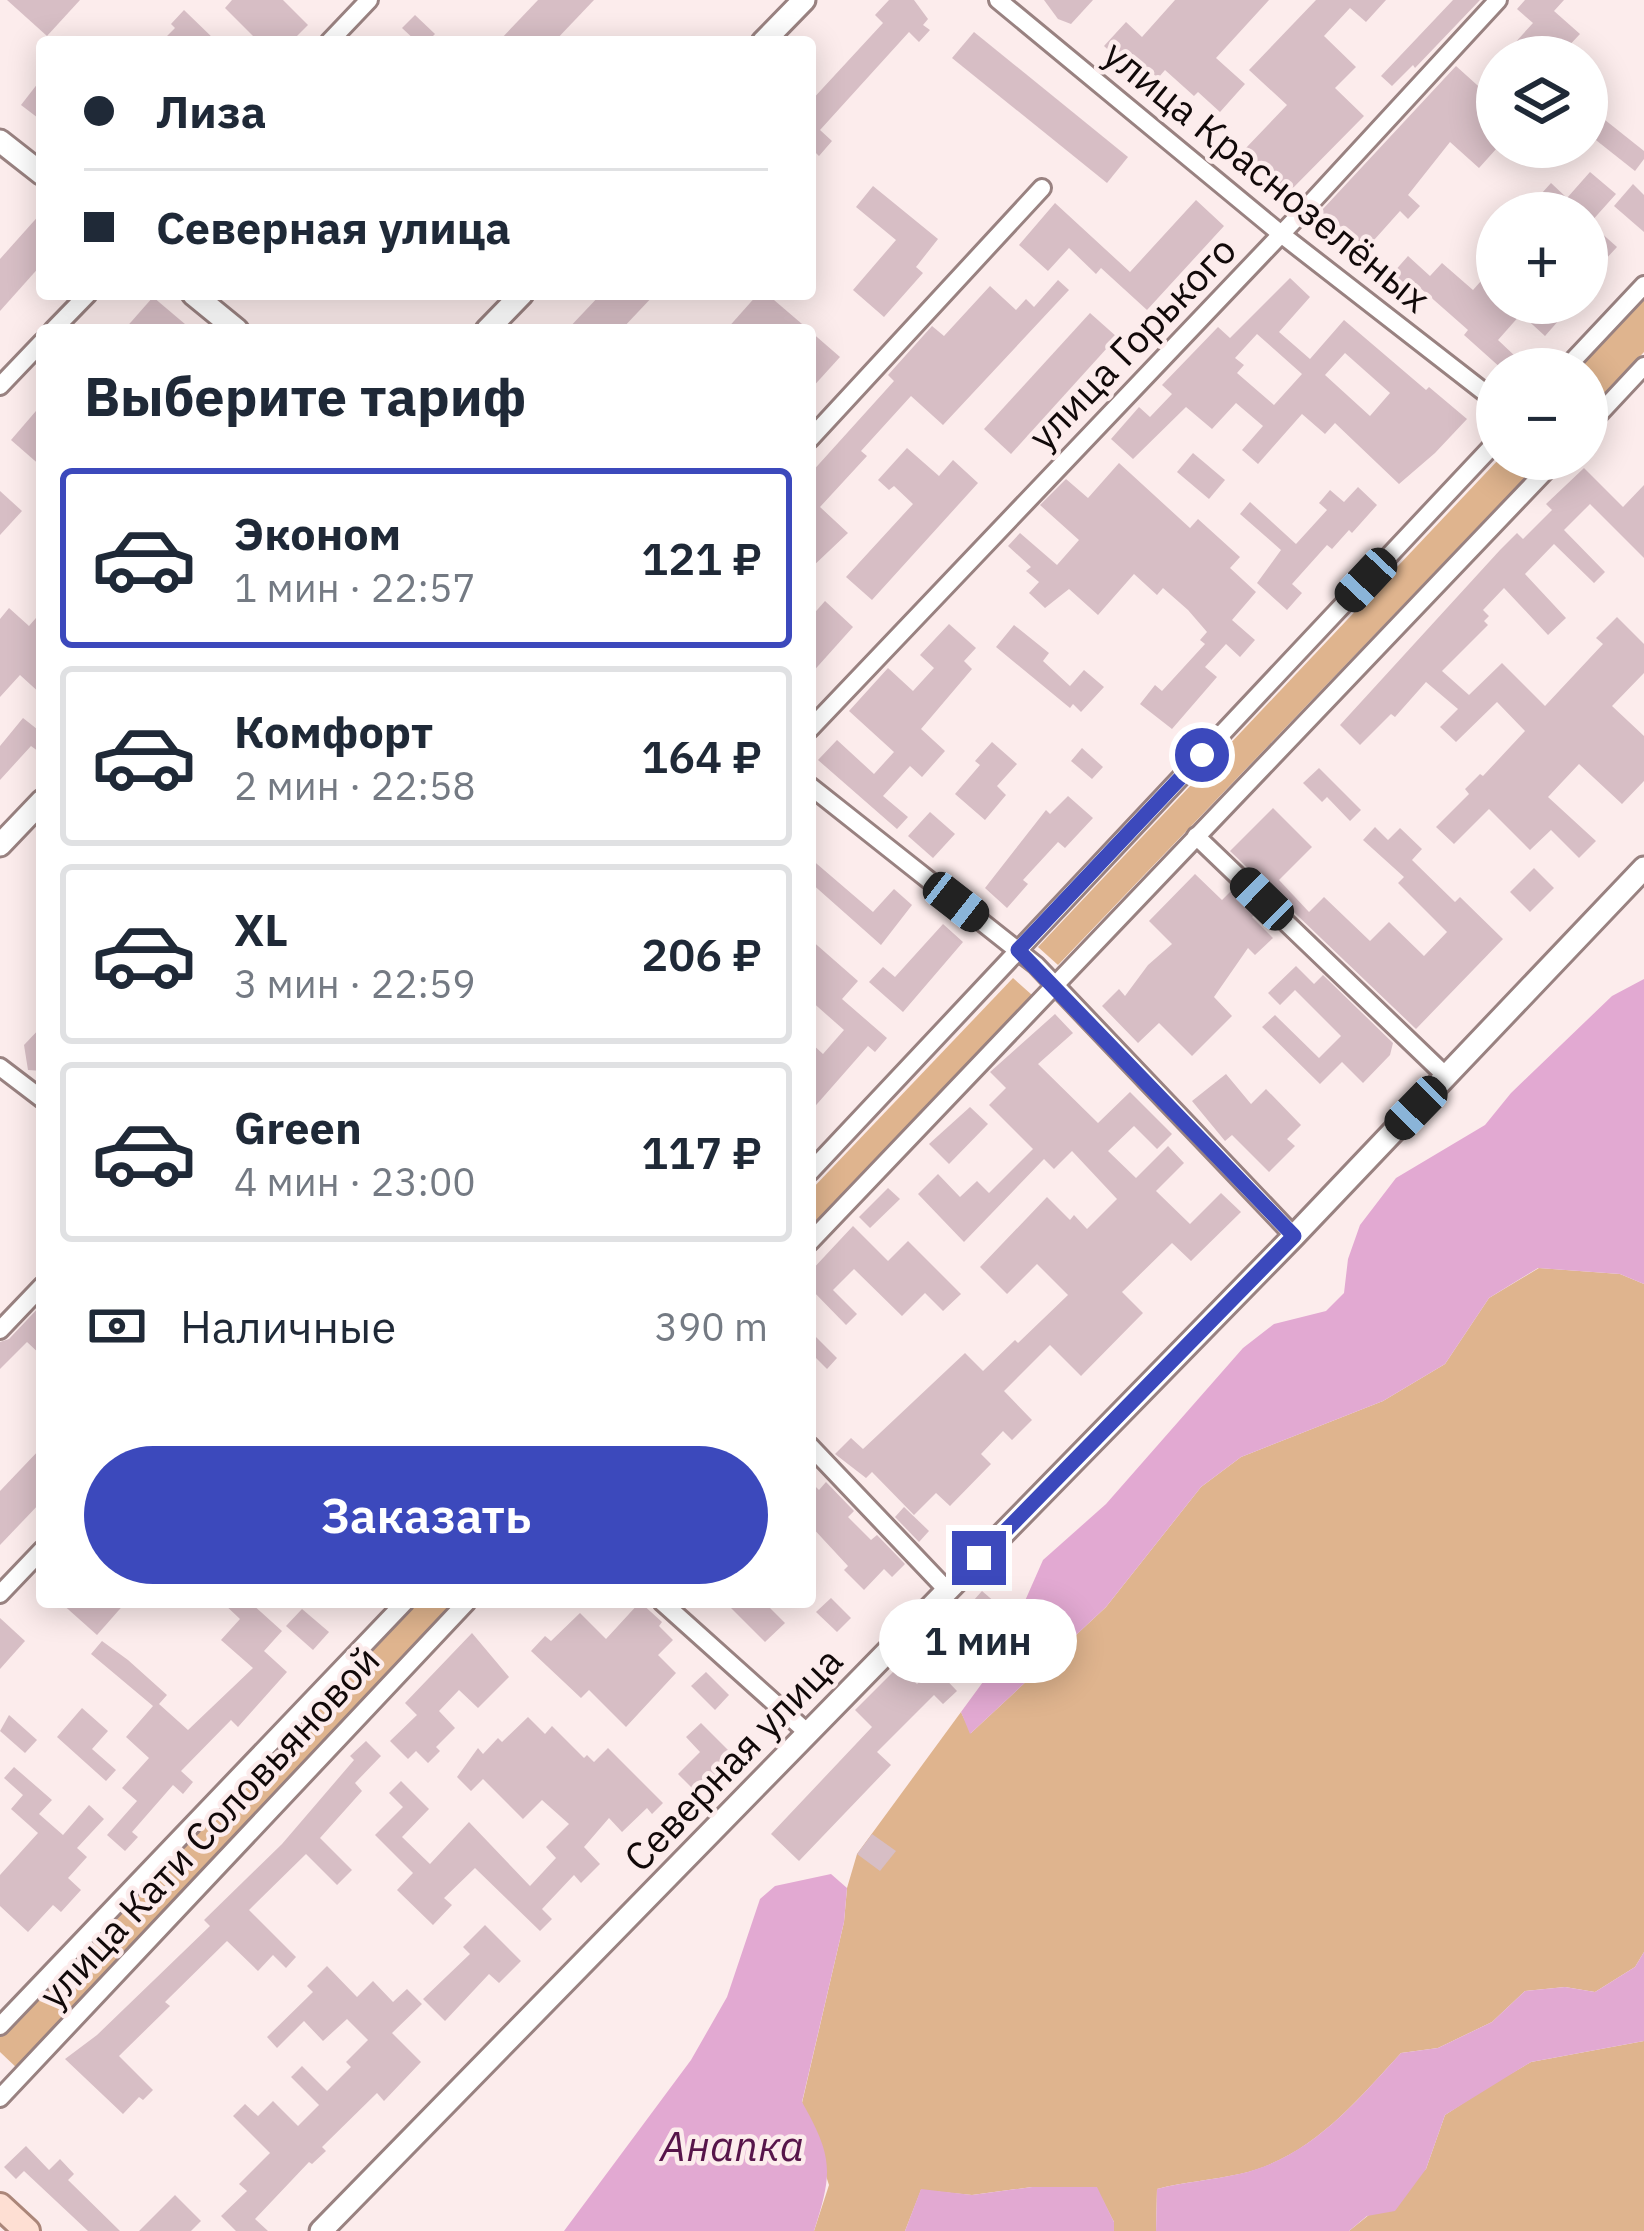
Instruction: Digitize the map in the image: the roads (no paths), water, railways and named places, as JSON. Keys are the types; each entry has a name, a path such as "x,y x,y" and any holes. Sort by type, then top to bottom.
{"main road":[{"path":"0,2206 27,2231"}],"street":[{"path":"334,36 369,0"},
{"path":"770,36 804,0"},
{"name":"улица Краснозелёных","path":"998,0 1281,234 1476,386"},
{"name":"улица Горького","path":"816,722 1498,0"},
{"path":"0,141 36,169"},
{"path":"816,433 1042,188"},
{"path":"1584,348 1644,285"},
{"path":"59,324 82,300"},
{"path":"200,300 230,324"},
{"path":"493,324 516,300"},
{"path":"0,386 36,348"},
{"path":"1608,405 1644,366"},
{"path":"816,1166 1476,463"},
{"path":"816,1236 1537,480"},
{"path":"816,791 1018,950 1294,1236"},
{"path":"0,845 36,807"},
{"path":"1196,836 1446,1076"},
{"name":"Северная улица","path":"321,2231 1294,1236 1644,868"},
{"path":"0,1067 36,1094"},
{"path":"0,1330 36,1292"},
{"path":"816,1452 947,1590"},
{"path":"0,1594 36,1556"},
{"name":"улица Кати Соловьяновой","path":"0,2026 399,1608"},
{"name":"улица Кати Соловьяновой","path":"0,2098 461,1608"},
{"path":"669,1608 809,1734"}],"water":[{"path":"1644,979 1644,1284 1620,1274 1538,1268 1489,1298 1445,1364 1383,1401 1241,1457 1201,1487 1106,1607 970,1734 961,1712 999,1660 1043,1560 1106,1504 1243,1348 1274,1324 1326,1311 1344,1293 1348,1259 1360,1225 1396,1178 1485,1125 1511,1093 1612,996"},
{"name":"Анапка","path":"831,1874 847,1888 844,1922 802,2102 820,2137 827,2165 814,2231 564,2231 691,2060 727,1997 760,1899 775,1886"},
{"path":"1644,1952 1644,2041 1531,2062 1445,2115 1426,2169 1395,2211 1367,2216 1349,2231 1156,2231 1157,2189 1239,2174 1288,2156 1329,2127 1401,2053 1438,2048 1492,2022 1525,1991 1565,1987 1595,1992 1635,1967"},
{"name":"Анапка","path":"1032,2187 1097,2187 1114,2231 905,2231 921,2189 972,2195"}]}
